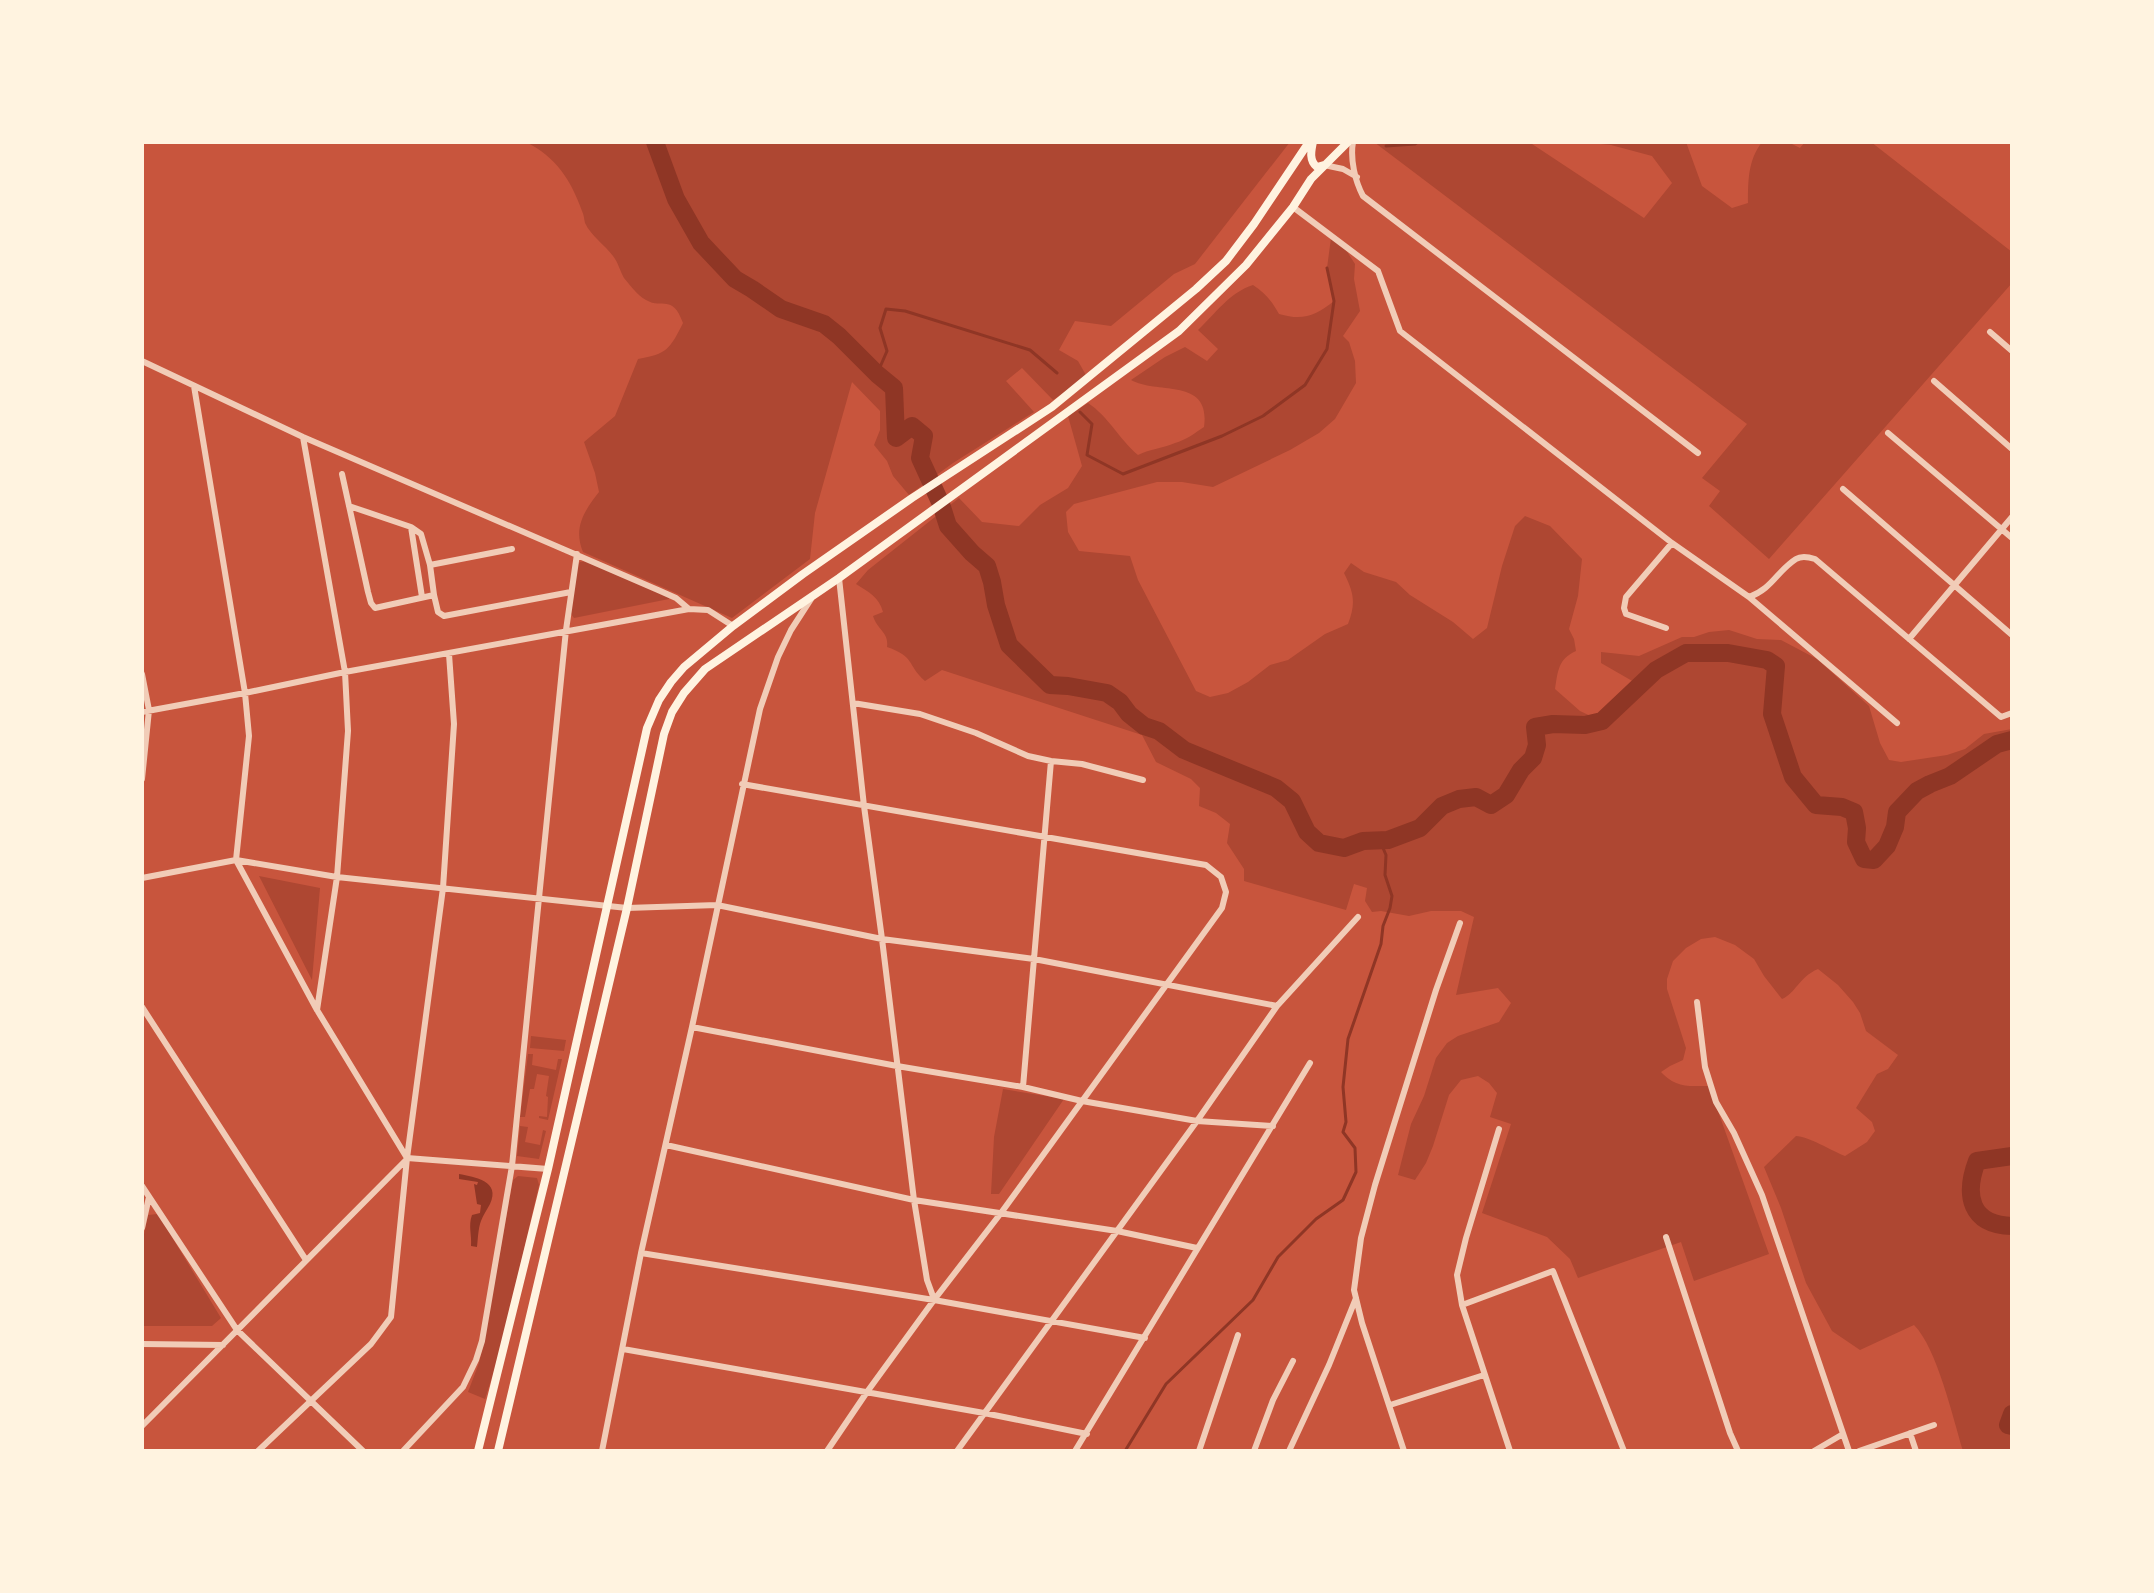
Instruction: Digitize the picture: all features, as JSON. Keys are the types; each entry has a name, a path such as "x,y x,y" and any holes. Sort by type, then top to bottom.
{"main road":[{"path":"1311,142 1313,164 1317,167 1324,165"},
{"path":"478,1451 548,1169 647,728 659,700 677,675 698,654 733,626 912,498 1052,407 1160,321 1226,261 1311,142"},
{"path":"498,1451 627,908 664,734 672,712 684,693 705,669 839,578 1179,331 1246,265 1293,207 1311,179 1351,142"},
{"path":"733,626 748,641"},
{"path":"563,1098 580,1103"}],"street":[{"path":"1351,142 1358,186 1363,196 1698,453"},
{"path":"1324,165 1343,169 1357,177"},
{"path":"1293,207 1378,271 1400,331 1672,543 1749,597 1897,723"},
{"path":"1990,332 2012,351"},
{"path":"142,361 303,437 676,598 689,609"},
{"path":"1934,381 2012,449"},
{"path":"194,386 245,693 249,736 236,860 317,1010 407,1158"},
{"path":"1888,433 2012,538"},
{"path":"303,437 345,672 348,731 337,877 317,1010"},
{"path":"342,474 371,603 375,608 434,595"},
{"path":"1843,489 2012,635"},
{"path":"349,506 411,527 421,534 438,612 444,616 571,592"},
{"path":"1909,639 2012,517"},
{"path":"411,527 422,597"},
{"path":"1666,628 1626,614 1624,608 1626,597 1672,543"},
{"path":"430,565 512,549"},
{"path":"403,1451 463,1387 482,1341 512,1166 566,630 577,554"},
{"path":"1749,597 1768,587 1796,559 1815,559 2001,717 2012,713"},
{"path":"839,578 864,806 914,1200 927,1280 934,1300"},
{"path":"602,1451 641,1253 760,709 791,630 814,594"},
{"path":"146,711 689,609 708,610 733,626"},
{"path":"258,1451 371,1344 391,1317 407,1158 443,888 454,724 449,654"},
{"path":"142,674 146,711 142,779"},
{"path":"853,703 920,714 976,733 1028,756 1082,764 1143,780"},
{"path":"1023,1087 1051,761"},
{"path":"742,784 1206,865 1221,877 1226,892 1222,908 1168,984 934,1300 827,1451"},
{"path":"142,878 236,860 337,877 627,908 717,905 882,939 1034,959 1277,1006"},
{"path":"957,1451 1277,1006 1358,917"},
{"path":"1404,1451 1354,1290 1361,1238 1375,1185 1460,923"},
{"path":"1697,1002 1705,1067 1716,1102 1762,1195 1849,1451"},
{"path":"142,1007 306,1260"},
{"path":"692,1027 1197,1121 1273,1126"},
{"path":"1075,1451 1310,1063"},
{"path":"1499,1129 1457,1275 1462,1305 1510,1451"},
{"path":"666,1145 914,1200 1117,1231 1197,1248"},
{"path":"142,1426 407,1158 548,1169"},
{"path":"142,1186 237,1330 363,1451"},
{"path":"142,1228 149,1197"},
{"path":"1666,1237 1738,1451"},
{"path":"641,1253 1145,1338"},
{"path":"1462,1305 1553,1271 1624,1451"},
{"path":"1289,1451 1356,1298"},
{"path":"1199,1451 1238,1335"},
{"path":"142,1344 223,1345"},
{"path":"623,1349 1087,1434"},
{"path":"1254,1451 1273,1400 1293,1361"},
{"path":"1390,1405 1484,1375"},
{"path":"1859,1451 1934,1425"},
{"path":"1910,1433 1916,1451"},
{"path":"1814,1451 1843,1434"}],"shaded area":[{"path":"526,142 1290,142 1195,264 1174,274 1111,326 1075,321 1059,350 1078,361 1087,377 1053,400 1022,368 1006,381 1034,412 909,495 874,445 880,430 880,411 852,382 815,513 810,559 732,618 583,552 580,527 599,492 584,442 615,416 638,359 666,349 683,323 671,305 652,303 631,287 613,256 585,223 573,189 561,170"},
{"path":"1374,142 1529,142 1644,218 1672,183 1652,156 1611,145 1581,142 1686,142 1702,186 1732,208 1748,203 1751,163 1762,142 1788,142 1800,148 1805,142 1871,142 2012,252 2012,283 1769,559 1709,506 1720,491 1702,478 1747,424"},
{"path":"1331,238 1344,247 1355,264 1354,279 1360,311 1343,336 1349,342 1355,361 1356,383 1335,419 1319,433 1290,450 1213,487 1157,482 1074,504 1066,512 1068,532 1079,551 1130,556 1138,580 1196,691 1210,697 1228,693 1270,665 1288,660 1325,634 1348,624 1353,598 1344,573 1351,563 1364,572 1396,582 1473,639 1487,628 1515,526 1525,516 1550,526 1582,559 1578,596 1569,629 1576,651 1562,662 1555,689 1580,711 1601,721 1641,686 1601,663 1601,652 1639,656 1682,637 1729,630 1757,639 1781,640 1817,659 1869,706 1880,743 1889,760 1901,762 1947,755 1965,749 1984,734 2012,729 2012,1451 1963,1451 1937,1366 1914,1325 1860,1350 1832,1331 1806,1283 1764,1167 1796,1136 1845,1156 1867,1142 1875,1131 1872,1122 1856,1108 1877,1074 1888,1069 1898,1055 1866,1031 1853,1002 1818,969 1782,999 1754,959 1735,945 1715,937 1701,939 1686,948 1673,961 1667,979 1667,989 1686,1048 1683,1060 1661,1072 1677,1083 1709,1086 1769,1254 1694,1281 1681,1242 1578,1278 1570,1259 1547,1237 1482,1213 1511,1124 1490,1117 1497,1093 1478,1076 1461,1080 1449,1095 1433,1146 1415,1180 1398,1175 1411,1124 1436,1058 1447,1043 1458,1036 1499,1022 1511,1003 1498,988 1456,995 1474,917 1461,911 1431,911 1409,916 1372,912 1365,901 1367,888 1354,884 1346,910 1244,881 1244,869 1227,843 1230,824 1216,813 1199,806 1200,788 1191,779 1156,762 1142,735 942,670 925,681 907,658 887,647 886,638 873,616 883,612 879,602 856,584 868,570 959,498 982,522 1019,526 1040,505 1068,488 1082,466 1068,416 1088,403 1138,455 1183,440 1204,427 1204,411 1191,394 1131,380 1185,347 1207,361 1218,349 1198,330 1230,298 1245,288 1253,285 1261,291 1279,314 1302,317 1315,314 1327,306 1334,301 1327,268"},
{"path":"586,561 669,596 669,599 574,618 571,614 577,566"},
{"path":"259,876 320,888 312,980"},
{"path":"531,1036 566,1040 564,1051 530,1048"},
{"path":"528,1054 533,1054 532,1065 556,1070 558,1059 562,1059 548,1120 539,1116 547,1117 549,1076 537,1074 534,1089 530,1089 525,1117 520,1117"},
{"path":"1003,1089 1064,1099 999,1194 991,1194 994,1137"},
{"path":"520,1126 528,1127 525,1142 540,1145 543,1130 546,1131 539,1159 517,1156"},
{"path":"459,1174 485,1182 492,1190 490,1204 480,1224 477,1247 471,1246 470,1227 472,1215 480,1213 481,1205 477,1204 474,1184 478,1182 459,1179"},
{"path":"518,1176 537,1178 539,1185 500,1352 485,1399 468,1392 483,1346 513,1180"},
{"path":"158,1214 221,1318 212,1326 142,1326 142,1244 148,1215"}],"waterway":[{"path":"655,142 676,199 701,243 735,279 781,309 824,324 894,388 896,438 912,426 924,436 920,458 948,526 987,566 1009,645 1050,685 1107,693 1144,726 1159,731 1184,750 1276,788 1292,801 1307,832 1319,843 1344,848 1363,841 1388,840 1420,828 1442,806 1459,799 1476,797 1491,805 1506,795 1521,770 1533,758 1537,745 1535,727 1585,725 1602,721 1656,670 1686,653 1728,653 1767,660 1776,666 1772,714 1793,777 1816,805 1842,807 1854,812 1856,842 1864,859 1874,860 1887,846 1897,812 1917,791 1950,776 1997,744 2012,740"},
{"path":"1386,146 1418,142"},
{"path":"1080,412 1092,424 1087,455 1123,474 1222,436 1263,416 1305,385 1327,349 1334,301 1327,268"},
{"path":"877,374 887,351 880,328 886,309 905,311 1030,350 1057,373"},
{"path":"1125,1451 1166,1384 1253,1300 1278,1257 1316,1219 1343,1200 1356,1172 1355,1148 1343,1132 1346,1122 1343,1087 1348,1039 1381,944 1392,896 1385,875 1386,855 1380,841"},
{"path":"2012,1156 1977,1161 1971,1185 1971,1196 1979,1214 1987,1220 2012,1226"},
{"path":"2012,1414 2008,1425 2012,1426"}]}
